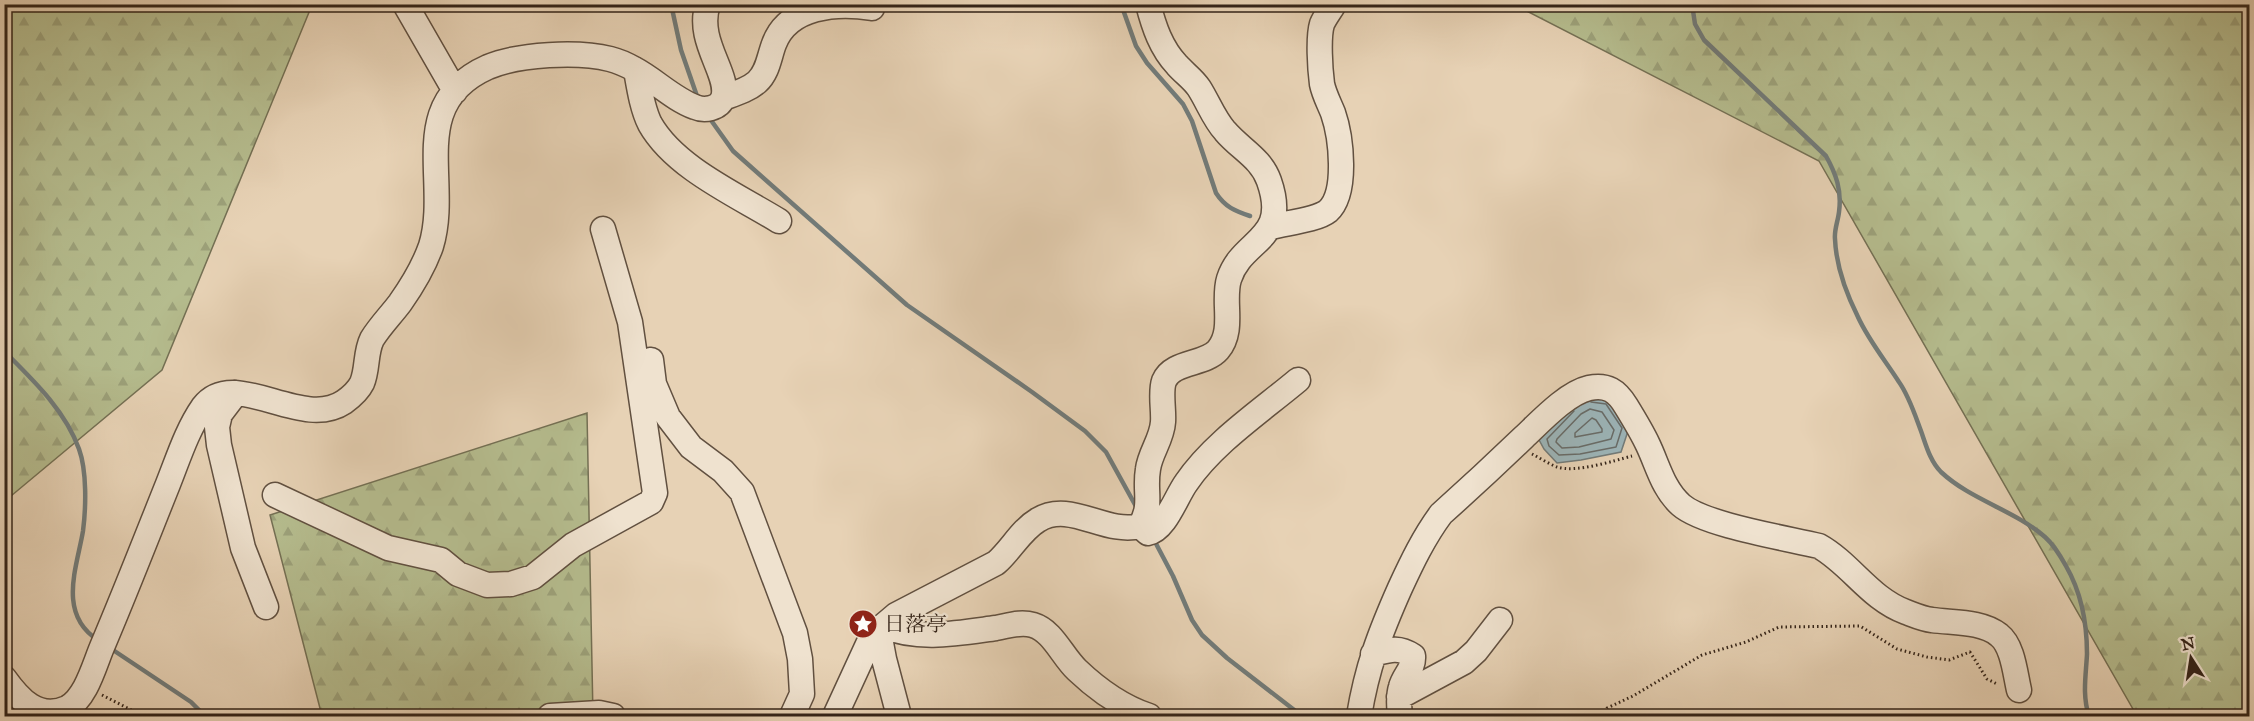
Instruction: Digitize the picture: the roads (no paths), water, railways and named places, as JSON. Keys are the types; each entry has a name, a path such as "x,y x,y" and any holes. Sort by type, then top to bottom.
{"lane":[{"path":"405,4 455,91"},
{"path":"708,4 704,21 706,36 723,83 723,98"},
{"path":"1140,526 1149,505 1148,470 1163,422 1164,382 1170,374 1218,350 1225,338 1228,280 1236,266 1271,227 1274,214 1274,199 1263,168 1251,154 1223,130 1194,80 1164,49 1148,4"},
{"path":"1271,227 1321,215 1334,203 1339,183 1340,148 1333,114 1321,80 1321,31 1323,21 1334,4"},
{"path":"4,678 15,693 30,707 42,713 54,713 68,708 76,701 85,686 125,593 189,435 204,406 216,396 236,393 314,411 341,405 354,395 362,383 366,354 371,341 410,289 431,246 436,222 436,131 440,116 462,83 477,72 498,63 526,58 594,56 613,59 636,70 697,108 710,109 717,106 723,98 742,91 758,81 767,67 775,42 785,25 801,15 829,6 872,8"},
{"path":"636,70 650,123 663,142 691,167 779,221"},
{"path":"275,495 388,548 441,560 458,574 487,585 511,584 533,577 573,545 651,502 655,493 630,322 603,229"},
{"path":"630,322 650,346 654,384 668,417 692,447 723,471 742,492 795,633 800,659 802,694 792,717"},
{"path":"835,717 870,640 896,615 996,563 1009,552 1035,521 1048,514 1058,512 1119,528 1140,526 1148,533 1159,528 1197,469 1212,453 1298,380"},
{"path":"1359,717 1365,683 1378,638 1409,567 1429,529 1441,514 1515,445 1575,393 1596,387 1608,387 1617,392 1651,453 1666,487 1680,505 1697,515 1819,546 1835,556 1883,601 1904,612 1930,620 1978,626 1998,634 2006,643 2019,690"},
{"path":"236,393 220,414 217,427 219,446 243,548 266,607"},
{"path":"1399,707 1464,662 1476,651 1500,620"},
{"path":"883,626 897,632 916,635 948,634 1019,624 1032,625 1047,632 1075,669 1098,689 1130,710 1149,717"},
{"path":"883,626 881,643 899,717"},
{"path":"1373,654 1391,649 1404,650 1413,656 1414,664 1401,684 1399,707"},
{"path":"550,716 599,713 613,717"}],"water":[{"path":"1588,395 1609,398 1629,428 1621,452 1557,463 1544,449 1538,438"}],"waterway":[{"path":"671,4 681,50 698,99"},
{"path":"1121,4 1136,46 1147,63 1183,104 1192,121 1216,193 1231,208 1250,216"},
{"path":"1692,4 1695,24 1704,40 1826,156 1830,163 1839,189 1840,204 1835,239 1837,259 1846,289 1867,334 1906,393 1934,463 1953,482 2020,519 2045,537 2066,566 2076,586 2086,631 2085,693 2089,716"},
{"path":"708,116 733,151 907,305 1085,431 1106,452 1138,510"},
{"path":"4,351 57,408 73,435 82,458 85,501 83,531 74,574 74,604 85,629 98,640"},
{"path":"1153,538 1192,620 1202,635 1227,658 1302,716"},
{"path":"110,648 191,702 205,716"}],"place":[{"name":"日落亭","path":"863,624"}]}
